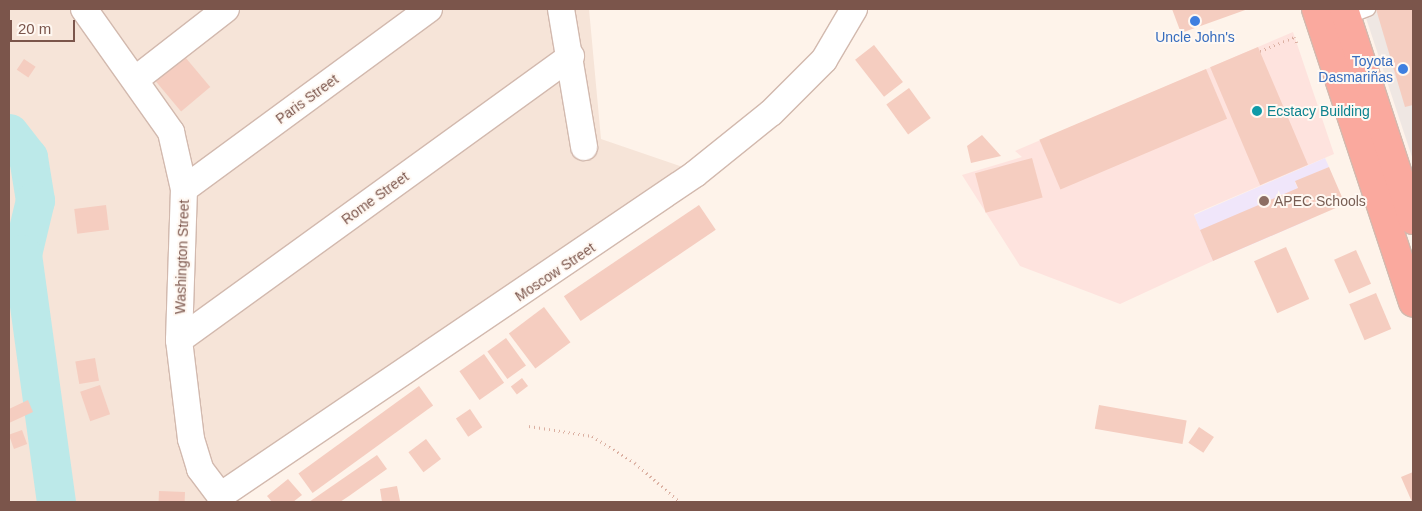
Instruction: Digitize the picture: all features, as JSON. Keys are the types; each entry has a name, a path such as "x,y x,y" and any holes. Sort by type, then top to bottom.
{"highway":[{"path":"1339,14 1413,220"},
{"path":"1339,14 1413,302"}],"street":[{"name":"Washington Street","path":"84,9 136,79 171,132 184,189 179,340 192,439 200,469 220,496"},
{"path":"136,79 226,9"},
{"name":"Paris Street","path":"184,189 429,9"},
{"path":"561,9 571,56 584,147"},
{"name":"Moscow Street","path":"220,496 696,174 771,113 824,60 854,9"},
{"name":"Rome Street","path":"179,340 571,56"}],"path":[{"path":"1260,51 1294,37 1297,44"},
{"path":"529,426 592,436 635,463 680,502"}],"shaded area":[{"path":"9,9 589,9 601,139 712,177 215,502 9,502"},
{"name":"Toyota Dasmariñas","path":"1363,9 1413,9 1413,160"},
{"path":"1293,32 1334,154 1194,214 1213,261 1120,304 1020,266 962,175 1022,157 1015,151"},
{"name":"APEC Schools","path":"1325,158 1329,167 1295,182 1311,219 1213,261 1194,215"}],"building":[{"name":"Uncle John's","path":"1172,9 1248,9 1181,33"},
{"name":"Toyota Dasmariñas","path":"1376,9 1413,9 1413,105 1405,107"},
{"path":"874,45 903,82 884,97 855,60"},
{"name":"Ecstacy Building","path":"1258,47 1308,165 1260,185 1210,67"},
{"path":"180,51 210,87 181,111 151,75"},
{"path":"24,59 36,67 28,78 17,70"},
{"path":"1206,69 1227,119 1060,189 1039,140"},
{"path":"909,88 931,118 908,134 886,104"},
{"path":"982,135 1001,156 971,163 967,146"},
{"path":"1032,158 1043,198 986,213 975,173"},
{"name":"APEC Schools","path":"1329,167 1345,204 1213,261 1200,230 1298,188 1295,181"},
{"path":"106,205 109,230 77,234 74,209"},
{"path":"699,205 716,230 581,321 564,296"},
{"path":"1286,247 1309,299 1277,313 1254,261"},
{"path":"1356,250 1371,284 1349,294 1334,260"},
{"path":"1376,293 1391,329 1365,340 1349,304"},
{"path":"544,307 570,342 535,369 509,333"},
{"path":"506,338 526,366 507,379 487,352"},
{"path":"484,354 504,383 480,400 459,371"},
{"path":"95,358 99,381 79,384 75,361"},
{"path":"522,378 528,386 517,394 511,386"},
{"path":"100,385 110,414 90,421 80,392"},
{"path":"419,386 433,405 313,493 298,474"},
{"path":"28,400 33,412 9,423 9,409"},
{"path":"1099,405 1187,420 1182,444 1095,429"},
{"path":"470,409 482,427 468,437 456,419"},
{"path":"1199,427 1214,437 1203,453 1188,443"},
{"path":"22,430 27,444 14,449 9,435"},
{"path":"426,439 441,459 423,472 408,452"},
{"path":"377,455 387,469 349,496 340,502 309,502"},
{"path":"1413,472 1413,502 1412,502 1401,477"},
{"path":"288,479 302,495 293,502 272,502 267,496"},
{"path":"397,486 400,501 382,502 380,489"},
{"path":"159,491 185,492 185,502 159,502"}],"waterway":[{"path":"9,133 28,157 35,200 22,254 56,502"}],"place":[{"name":"Uncle John's","path":"1195,21"},
{"name":"Toyota Dasmariñas","path":"1403,69"},
{"name":"Ecstacy Building","path":"1257,111"},
{"name":"APEC Schools","path":"1264,201"}]}
